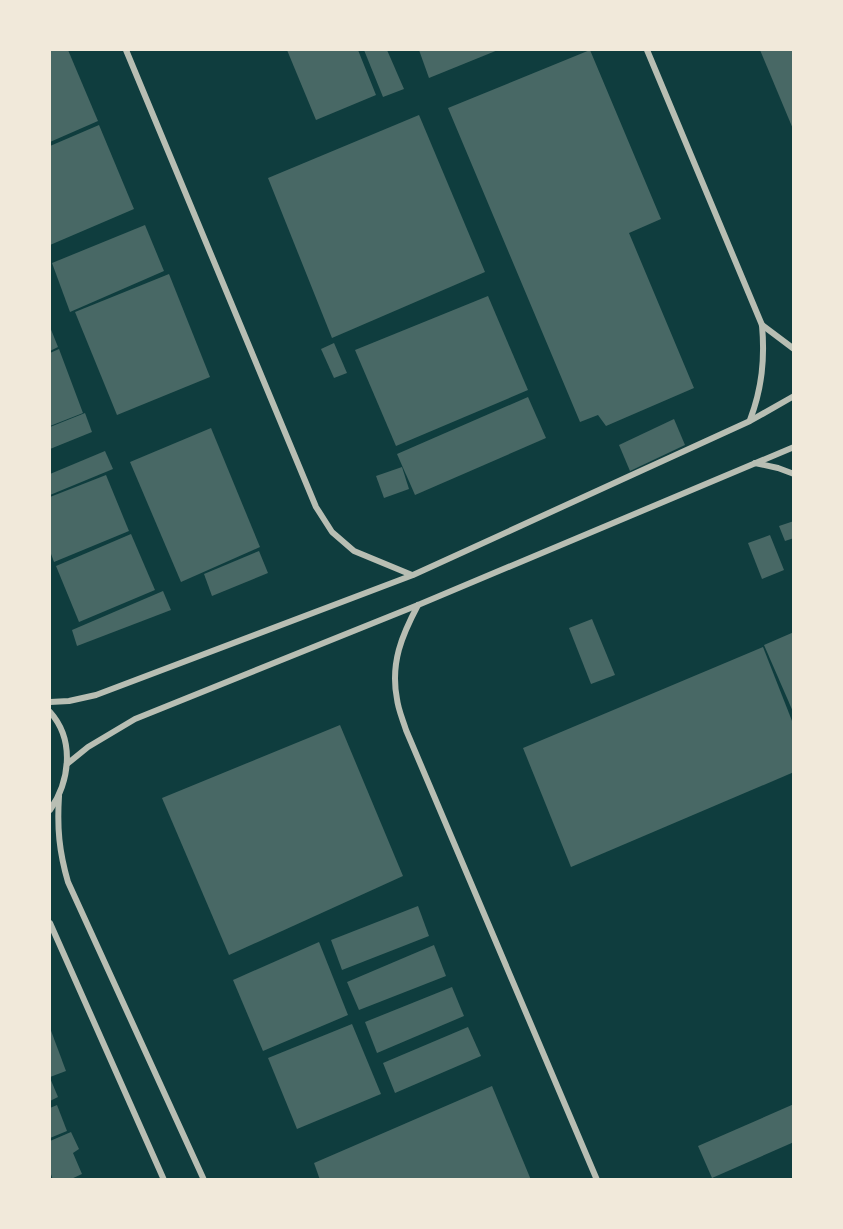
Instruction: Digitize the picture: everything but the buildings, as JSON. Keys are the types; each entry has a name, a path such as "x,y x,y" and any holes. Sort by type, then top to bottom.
{"street":[{"path":"126,50 316,507 332,532 354,551 413,575"},
{"path":"647,50 762,325 763,376 750,421"},
{"path":"762,325 794,349"},
{"path":"50,702 69,701 96,695 413,575 750,421 794,396"},
{"path":"67,764 111,732 135,719 418,605 794,447"},
{"path":"755,463 794,474"},
{"path":"418,605 403,634 395,666 397,698 403,720 597,1179"},
{"path":"50,712 61,730 66,747 67,764 65,780 50,810"},
{"path":"59,796 57,825 60,854 68,882 204,1179"},
{"path":"50,923 164,1179"}]}
